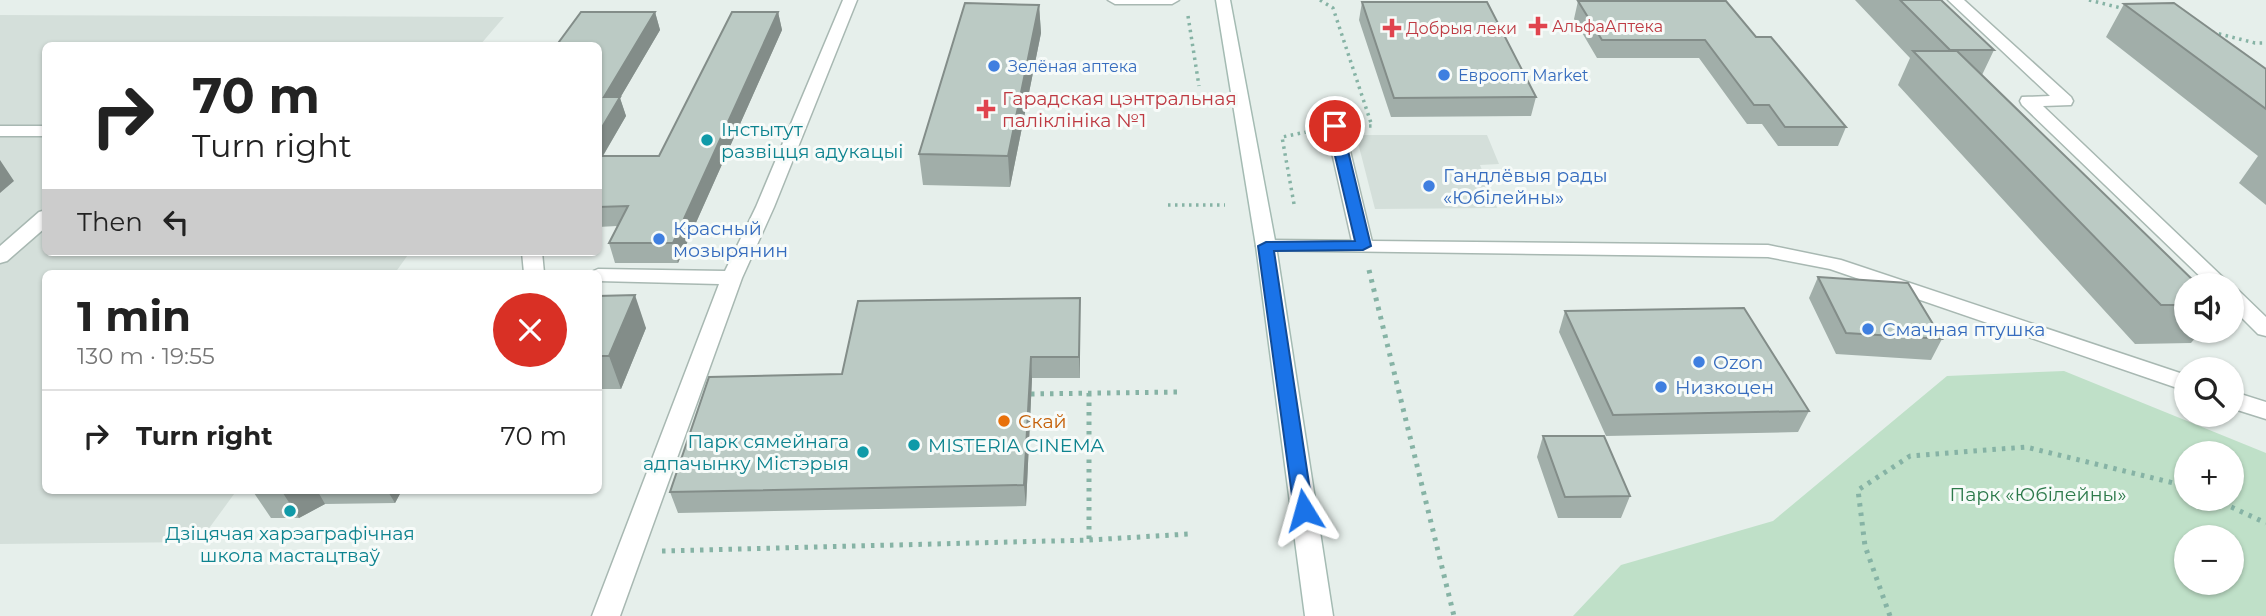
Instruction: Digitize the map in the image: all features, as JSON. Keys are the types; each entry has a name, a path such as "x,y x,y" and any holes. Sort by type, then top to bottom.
{"main road":[{"path":"606,616 732,278 765,207 850,0"},
{"path":"1115,0 1172,0"},
{"path":"1223,0 1266,246 1319,616"},
{"path":"1955,0 2065,101 2028,101 2208,273"},
{"path":"1335,126 1363,246"},
{"path":"0,131 42,131"},
{"path":"0,257 42,220"},
{"path":"1266,246 1768,251 1835,264 2174,379"},
{"path":"602,275 732,278"},
{"path":"2244,308 2266,329"},
{"path":"2244,403 2266,411"}],"path":[{"path":"1294,204 1282,138 1335,126 1371,126 1333,8 1320,0"},
{"path":"2089,0 2125,9"},
{"path":"1188,16 1199,86"},
{"path":"2203,29 2255,43 2266,43"},
{"path":"1168,205 1225,205"},
{"path":"1363,246 1454,616"},
{"path":"1031,394 1178,392"},
{"path":"1089,393 1089,540"},
{"path":"1890,616 1865,546 1858,490 1910,456 2026,447 2174,483"},
{"path":"2240,511 2266,523"},
{"path":"630,552 1089,540 1189,534"}],"shaded area":[{"path":"0,15 504,17 483,42 42,42 42,256 407,256 397,270 42,270 42,494 234,494 199,542 0,544"},
{"name":"Гандлёвыя рады «Юбілейны»","path":"1356,135 1487,135 1499,164 1480,165 1497,208 1375,209"}],"green space":[{"name":"Парк «Юбілейны»","path":"2064,371 2174,416 2174,427 2202,427 2236,441 2174,441 2174,511 2244,511 2244,444 2266,453 2266,616 1573,616 1621,565 1773,521 1947,376"}],"building":[{"path":"1900,0 1941,0 1994,50 1950,50"},
{"path":"1578,1 1726,1 1756,37 1771,37 1846,127 1785,127 1769,105 1754,105 1705,40 1602,40"},
{"name":"Евроопт Market","path":"1362,2 1487,2 1536,97 1394,98"},
{"name":"Гарадская цэнтральная паліклініка №1","path":"965,3 1039,5 1008,156 919,154"},
{"path":"2174,3 2266,69 2266,109 2124,4"},
{"path":"581,12 655,12 604,97 620,97 602,127 602,42 559,42"},
{"path":"732,12 778,12 673,243 609,243 628,206 602,207 602,156 659,156"},
{"path":"1913,51 1957,51 2186,273 2174,273 2174,305 2161,305"},
{"path":"1818,277 1908,283 1942,339 1846,333"},
{"path":"635,295 609,356 602,356 602,296"},
{"name":"Парк сямейнага адпачынку Містэрыя","path":"1080,298 1079,357 1031,357 1024,485 670,492 709,377 842,374 858,301"},
{"path":"1744,308 1809,411 1613,415 1565,311"},
{"path":"1543,436 1604,436 1630,496 1565,497"}],"place":[{"name":"АльфаАптека","path":"1538,26"},
{"name":"Добрыя леки","path":"1392,28"},
{"name":"Зелёная аптека","path":"994,66"},
{"name":"Евроопт Market","path":"1444,75"},
{"name":"Гарадская цэнтральная паліклініка №1","path":"986,109"},
{"name":"Інстытут развіцця адукацыі","path":"707,140"},
{"name":"Гандлёвыя рады «Юбілейны»","path":"1429,186"},
{"name":"Красный мозырянин","path":"659,239"},
{"name":"Смачная птушка","path":"1868,329"},
{"name":"Ozon","path":"1699,362"},
{"name":"Низкоцен","path":"1661,387"},
{"name":"Скай","path":"1004,421"},
{"name":"MISTERIA CINEMA","path":"914,445"},
{"name":"Парк сямейнага адпачынку Містэрыя","path":"863,452"},
{"name":"Дзіцячая харэаграфічная школа мастацтваў","path":"290,511"}],"route":[{"path":"1304,510 1266,246 1363,246 1335,126"}]}
